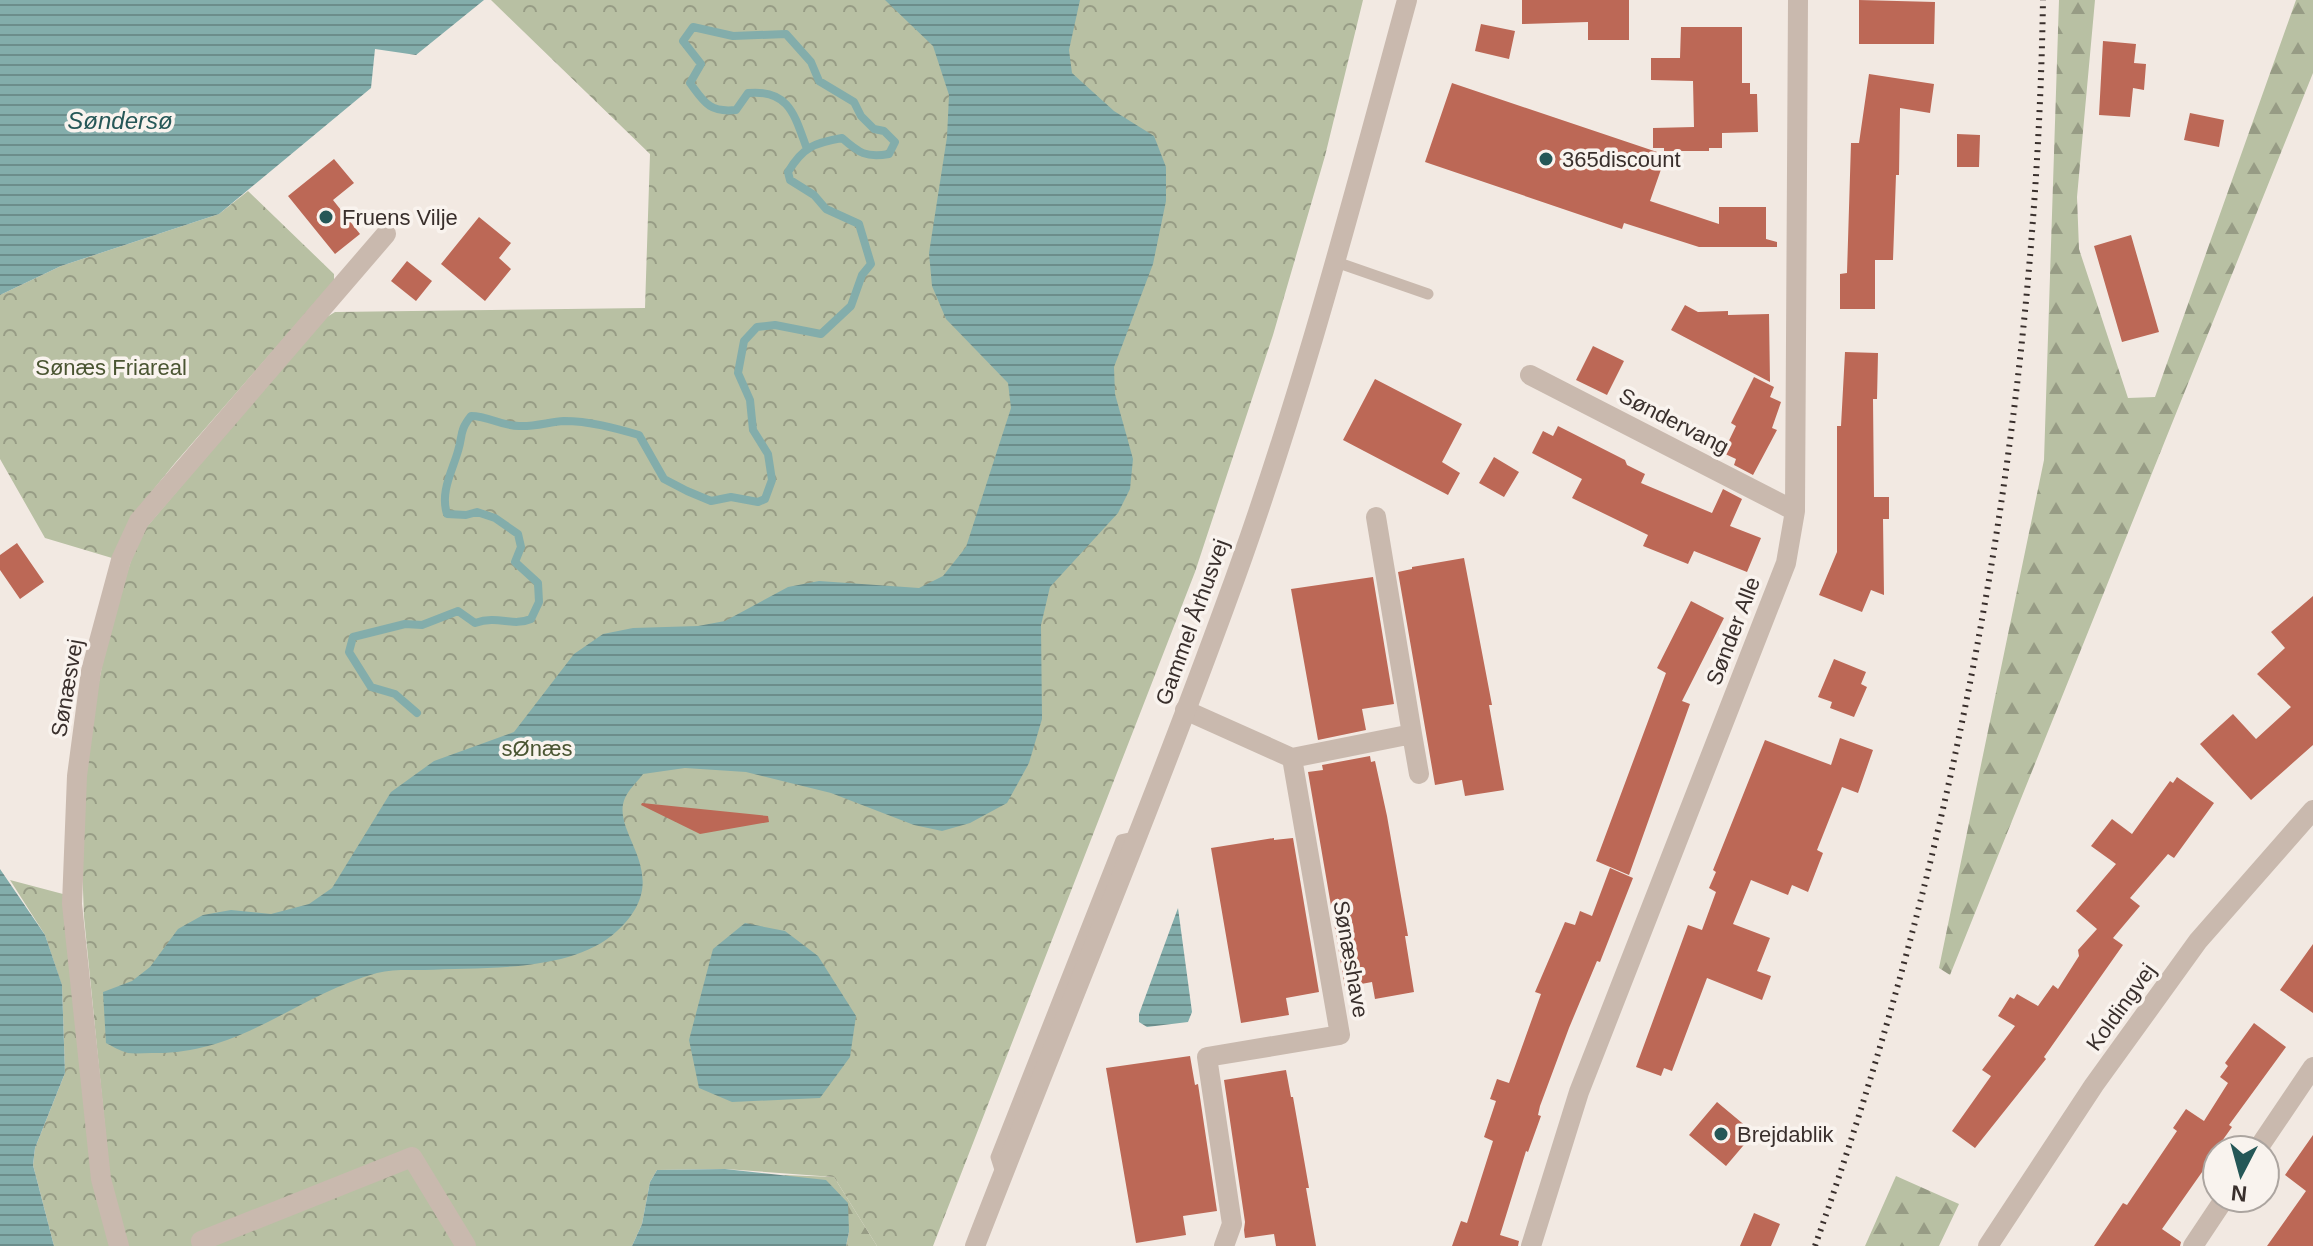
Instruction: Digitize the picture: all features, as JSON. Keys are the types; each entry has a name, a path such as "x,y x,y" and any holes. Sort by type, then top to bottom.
{"street":[{"name":"Gammel Århusvej","path":"975,1246 1185,710 1252,527 1336,262 1407,0"},
{"name":"Sønder Alle","path":"1531,1246 1579,1092 1786,563 1795,511 1798,0"},
{"name":"Sønæsvej","path":"119,1246 101,1179 72,904 77,776 91,671 121,560 139,521 386,234"},
{"name":"Søndervang","path":"1530,375 1795,511"},
{"path":"1376,517 1419,774"},
{"path":"1185,710 1292,758 1412,734"},
{"name":"Sønæshave","path":"1224,1246 1232,1224 1207,1057 1340,1035 1292,758"},
{"name":"Koldingvej","path":"1988,1246 2094,1085 2198,941 2309,821"},
{"path":"2268,1134 2313,1067"},
{"path":"196,1243 412,1157 466,1246"},
{"path":"2193,1246 2214,1214"}],"lane":[{"path":"1336,262 1428,294"}],"green space":[{"name":"sØnæs","path":"491,0 1363,0 1325,156 1273,335 1195,572 933,1246 877,1246 834,1177 725,1169 657,1170 650,1182 642,1224 632,1246 127,1246 111,1188 84,917 81,837 90,729 105,650 139,536 322,320 335,312 645,308 650,154"},
{"path":"2059,0 2095,0 2077,197 2079,249 2128,398 2155,397 2296,0 2313,0 2313,73 1950,975 1939,968 2044,460"},
{"name":"Sønæs Friareal","path":"248,191 334,274 334,281 132,516 112,558 45,538 0,459 0,295 61,266 219,214"},
{"path":"10,880 63,894 110,1246 54,1246 33,1165 35,1148 65,1073 62,986 45,935"},
{"path":"784,1175 834,1177 877,1246 846,1246 849,1232"},
{"path":"1896,1176 1959,1204 1939,1246 1865,1246"}],"water":[{"name":"Søndersø","path":"0,0 484,0 416,55 375,49 371,88 219,214 61,266 0,295"},
{"path":"885,0 1080,0 1069,50 1072,73 1114,111 1154,136 1166,167 1166,201 1153,264 1114,367 1115,394 1133,459 1130,489 1118,513 1050,587 1041,625 1042,719 1029,763 1007,803 970,823 942,831 914,825 831,793 746,772 685,768 643,774 625,798 623,812 638,857 642,892 634,911 617,931 598,945 552,961 526,965 377,973 320,995 241,1035 184,1051 131,1053 106,1043 103,992 132,981 150,967 178,929 203,915 231,910 271,914 309,904 332,888 391,792 434,761 514,732 574,654 603,634 633,628 698,626 725,621 788,587 819,581 919,588 943,576 966,547 1011,408 1008,383 946,319 932,286 929,253 947,137 949,95 933,46"},
{"path":"0,869 45,935 62,985 65,1073 35,1148 33,1165 54,1246 0,1246"},
{"path":"1178,908 1192,1012 1188,1022 1147,1027 1139,1022 1139,1014"},
{"path":"745,923 785,931 818,956 856,1016 850,1057 820,1098 732,1102 699,1088 689,1040 713,949"},
{"path":"725,1169 826,1180 848,1203 846,1246 632,1246 642,1224 650,1182 657,1170"}],"building":[{"path":"1522,0 1629,0 1629,40 1588,40 1588,22 1522,24"},
{"path":"1859,0 1935,2 1934,44 1859,44"},
{"path":"1481,24 1515,31 1509,59 1475,51"},
{"path":"1681,27 1742,27 1742,83 1750,83 1750,94 1757,94 1758,132 1722,133 1722,148 1709,148 1709,151 1664,151 1664,148 1653,148 1653,128 1694,127 1693,81 1651,80 1651,58 1680,58"},
{"path":"2103,41 2136,44 2134,63 2146,64 2144,90 2133,88 2130,117 2099,115"},
{"path":"1869,74 1934,84 1930,113 1900,108 1893,260 1875,260 1875,309 1840,309 1840,274 1847,273 1851,143 1859,143"},
{"name":"365discount","path":"1452,83 1666,155 1650,201 1719,224 1719,207 1766,207 1766,239 1777,242 1777,247 1699,247 1624,223 1622,229 1425,162"},
{"path":"2190,113 2224,120 2219,147 2184,140"},
{"path":"1957,134 1980,135 1979,167 1957,167"},
{"name":"Fruens Vilje","path":"334,159 354,183 333,200 360,234 335,254 288,196"},
{"path":"479,217 511,243 499,258 511,269 485,301 441,264"},
{"path":"2131,235 2159,332 2122,342 2094,246"},
{"path":"407,261 432,281 416,301 391,281"},
{"path":"1685,305 1698,312 1769,314 1770,382 1671,330"},
{"path":"1593,346 1624,361 1607,395 1576,380"},
{"path":"1845,352 1878,353 1877,399 1873,399 1874,497 1889,497 1889,519 1883,519 1884,595 1871,590 1862,612 1819,595 1837,552 1837,426 1841,426"},
{"path":"1754,377 1774,387 1770,397 1781,402 1772,428 1777,430 1753,475 1734,465 1736,459 1723,453 1736,426 1731,423"},
{"path":"1375,379 1462,424 1442,462 1460,473 1448,495 1343,440"},
{"path":"1558,426 1625,460 1627,465 1645,474 1641,483 1712,513 1723,489 1742,499 1730,526 1761,538 1747,572 1694,551 1688,564 1643,546 1648,535 1572,498 1582,479 1532,453 1543,431 1553,436"},
{"path":"1494,457 1519,472 1504,497 1479,483"},
{"path":"17,543 44,582 20,599 0,570 0,555"},
{"path":"1464,558 1492,705 1489,705 1504,790 1465,796 1462,780 1435,785 1398,572"},
{"path":"1373,577 1394,704 1362,709 1366,730 1318,740 1291,589"},
{"path":"2313,596 2313,745 2251,800 2200,744 2233,714 2256,739 2291,707 2257,674 2285,648 2271,632"},
{"path":"1691,601 1724,618 1682,701 1690,704 1629,875 1596,861 1666,673 1657,668"},
{"path":"1834,659 1866,672 1861,684 1867,687 1854,717 1830,708 1832,702 1818,697"},
{"path":"1840,738 1873,750 1858,793 1842,787 1817,850 1823,853 1808,892 1792,885 1788,895 1751,880 1733,924 1770,938 1757,971 1771,976 1762,1000 1707,978 1672,1071 1664,1068 1661,1076 1636,1067 1688,925 1702,930 1716,892 1709,888 1716,872 1713,870 1765,740 1831,765"},
{"path":"1370,756 1371,762 1375,761 1387,816 1408,936 1405,936 1414,992 1375,999 1372,982 1345,987 1308,772 1323,770 1322,765"},
{"path":"2177,777 2214,803 2174,858 2168,854 2130,898 2140,906 2113,938 2123,945 2044,1057 2046,1059 1975,1148 1952,1131 1991,1076 1982,1070 2015,1026 1998,1016 2010,997 2014,999 2017,994 2038,1006 2053,985 2058,989 2079,956 2078,950 2097,929 2076,911 2116,864 2091,846 2112,819 2132,834 2170,781 2173,783"},
{"path":"642,803 768,816 769,822 700,834"},
{"path":"1293,838 1319,992 1286,998 1289,1015 1241,1023 1211,848"},
{"path":"1610,868 1633,878 1600,962 1597,961 1569,1028 1540,1106 1538,1115 1541,1116 1526,1151 1500,1235 1519,1241 1518,1246 1452,1246 1461,1221 1467,1223 1493,1141 1484,1137 1496,1101 1490,1099 1497,1079 1509,1083 1541,994 1535,992 1565,922 1575,925 1580,911 1592,916"},
{"path":"2313,944 2313,1013 2280,990"},
{"path":"2254,1023 2286,1047 2229,1125 2232,1127 2227,1134 2201,1134 2201,1174 2162,1229 2181,1242 2180,1246 2094,1246 2123,1203 2127,1205 2177,1131 2173,1128 2186,1109 2204,1121 2228,1083 2220,1077 2228,1066 2225,1063"},
{"path":"1190,1056 1195,1085 1198,1084 1217,1211 1183,1216 1186,1235 1136,1243 1106,1068"},
{"path":"1286,1070 1309,1188 1306,1188 1316,1246 1276,1246 1274,1234 1245,1238 1224,1080"},
{"name":"Brejdablik","path":"1717,1102 1754,1133 1726,1166 1689,1135"},
{"path":"2313,1135 2313,1246 2267,1246 2306,1191 2285,1175"},
{"path":"1754,1213 1780,1224 1771,1246 1740,1246"}],"waterway":[{"path":"417,713 395,694 371,687 349,652 353,637 405,624 422,625 458,611 475,623 524,621 531,619 539,602 538,583 515,562 521,547 518,534 495,518 477,512 447,514 445,498 448,482 463,429 471,416 519,426 583,422 639,435 664,479 711,501 731,497 758,502 765,499 772,480 768,454 753,430 750,400 738,373 744,341 757,327 775,325 821,334 851,306 862,275 871,264 859,224 826,209 814,195 790,180 788,172 804,152 824,142 842,138 858,151 869,155 889,154 895,142 884,131 874,129 861,116 854,102 819,81 811,62 786,34 733,36 693,27 683,41 701,64 690,83 704,101 719,110 736,110 748,93 773,96 789,108 807,149"}],"railway":[{"path":"1815,1246 1865,1095 1910,943 1948,788 1980,632 2005,475 2024,317 2037,159 2043,0"}],"place":[{"name":"365discount","path":"1546,159"},
{"name":"Fruens Vilje","path":"326,217"},
{"name":"Brejdablik","path":"1721,1134"}]}
